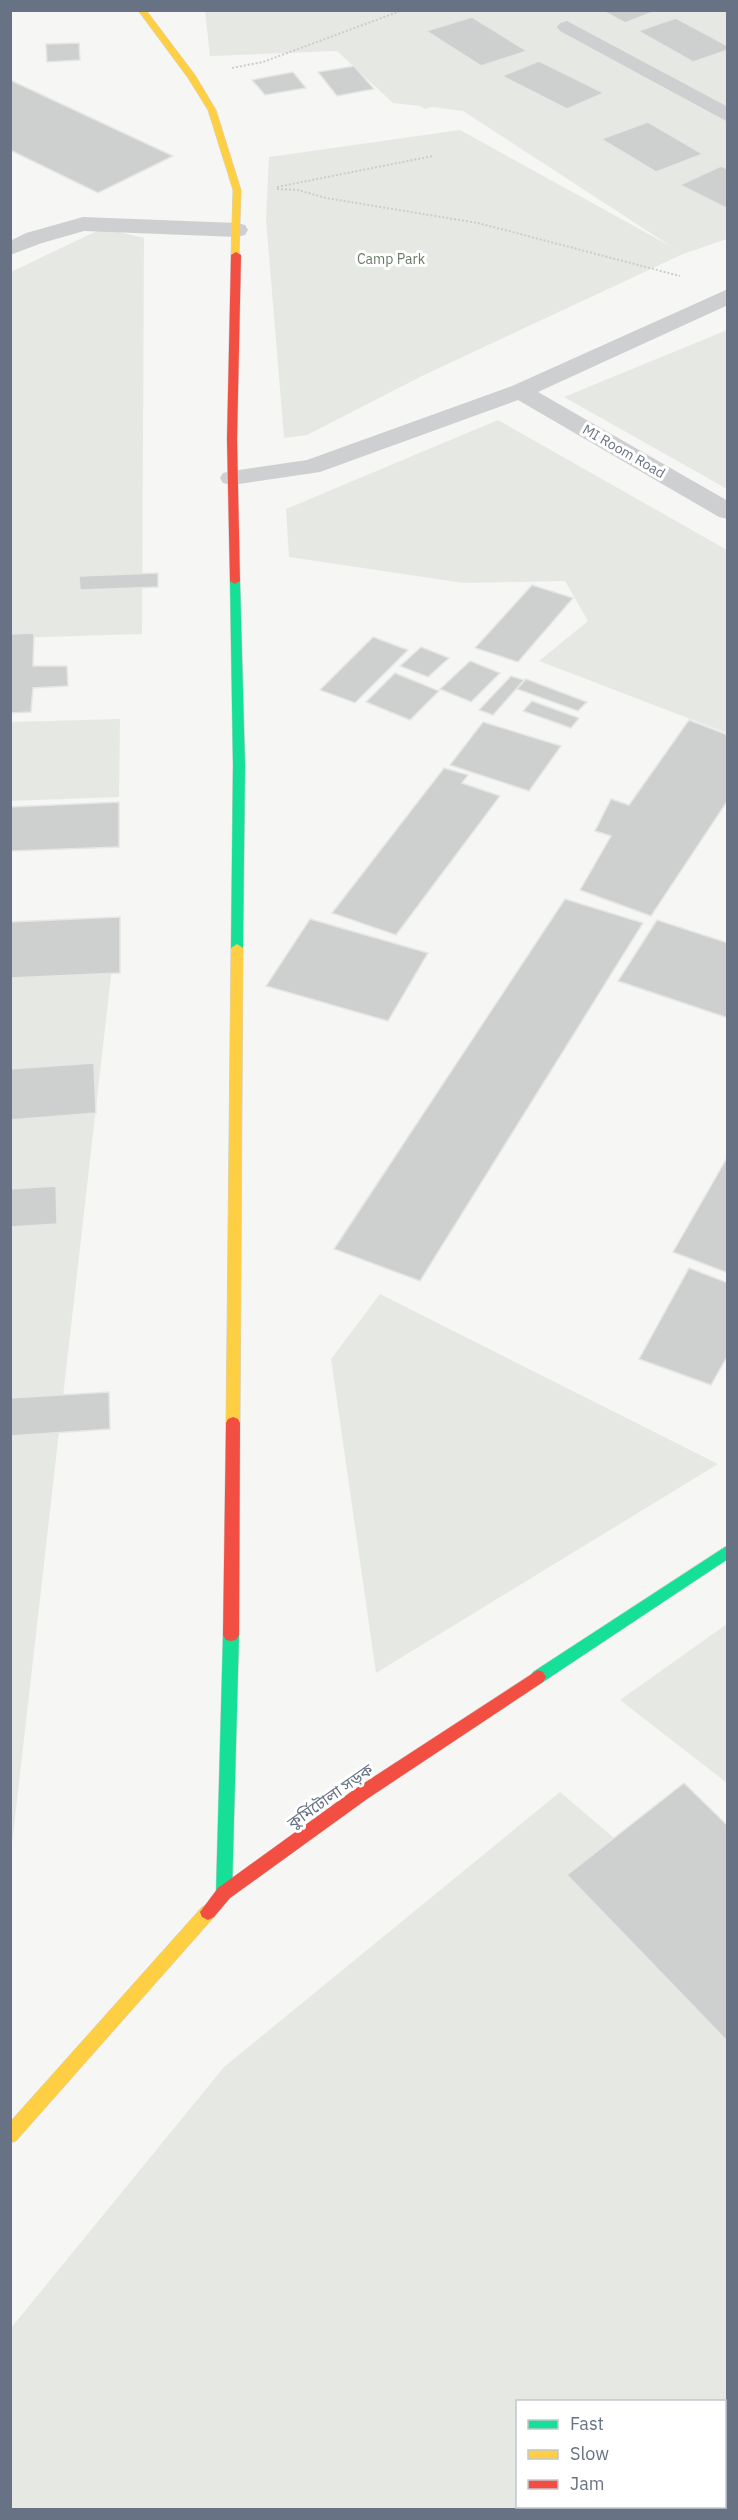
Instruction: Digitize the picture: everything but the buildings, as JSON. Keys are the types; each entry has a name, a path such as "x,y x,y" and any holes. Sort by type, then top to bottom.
{"street":[{"path":"142,10 192,77 212,111 237,190 232,478 239,776 231,1645 224,1893"},
{"path":"567,27 728,116"},
{"path":"10,249 34,238 83,224 237,230"},
{"path":"232,478 311,467 520,391 728,296"},
{"name":"MI Room Road","path":"520,391 728,512"},
{"name":"কুর্মিটোলা সড়ক","path":"10,2135 224,1893 361,1794 728,1551"}],"path":[{"path":"228,69 263,62 403,10"},
{"path":"432,156 269,188 298,190 326,198 478,223 687,279"}],"green space":[{"name":"Camp Park","path":"205,11 727,11 727,239 683,254 422,376 307,435 284,438 266,219 269,157 460,130 672,247 463,111 432,107 425,109 420,106 393,103 337,51 210,56"},
{"path":"103,228 144,238 142,634 11,638 11,272"},
{"path":"727,330 727,489 564,397"},
{"path":"498,420 727,550 727,733 539,661 588,621 565,581 464,583 289,557 286,509"},
{"path":"120,719 119,797 11,801 11,722"},
{"path":"11,931 116,932 11,1853"},
{"path":"380,1294 718,1464 376,1673 331,1359"},
{"path":"727,1624 727,1783 620,1700"},
{"path":"560,1792 727,1934 727,2509 11,2510 11,2328 224,2067"}],"traffic: fast":[{"path":"235,581 239,765 237,948"},
{"path":"538,1677 728,1551"},
{"path":"224,1893 231,1635"}],"traffic: slow":[{"path":"142,10 192,77 212,110 237,190 236,255"},
{"path":"233,1423 237,948"},
{"path":"10,2135 208,1912"}],"traffic: jam":[{"path":"235,581 232,439 236,255"},
{"path":"231,1635 233,1423"},
{"path":"208,1912 224,1893 361,1794 538,1677"}]}
